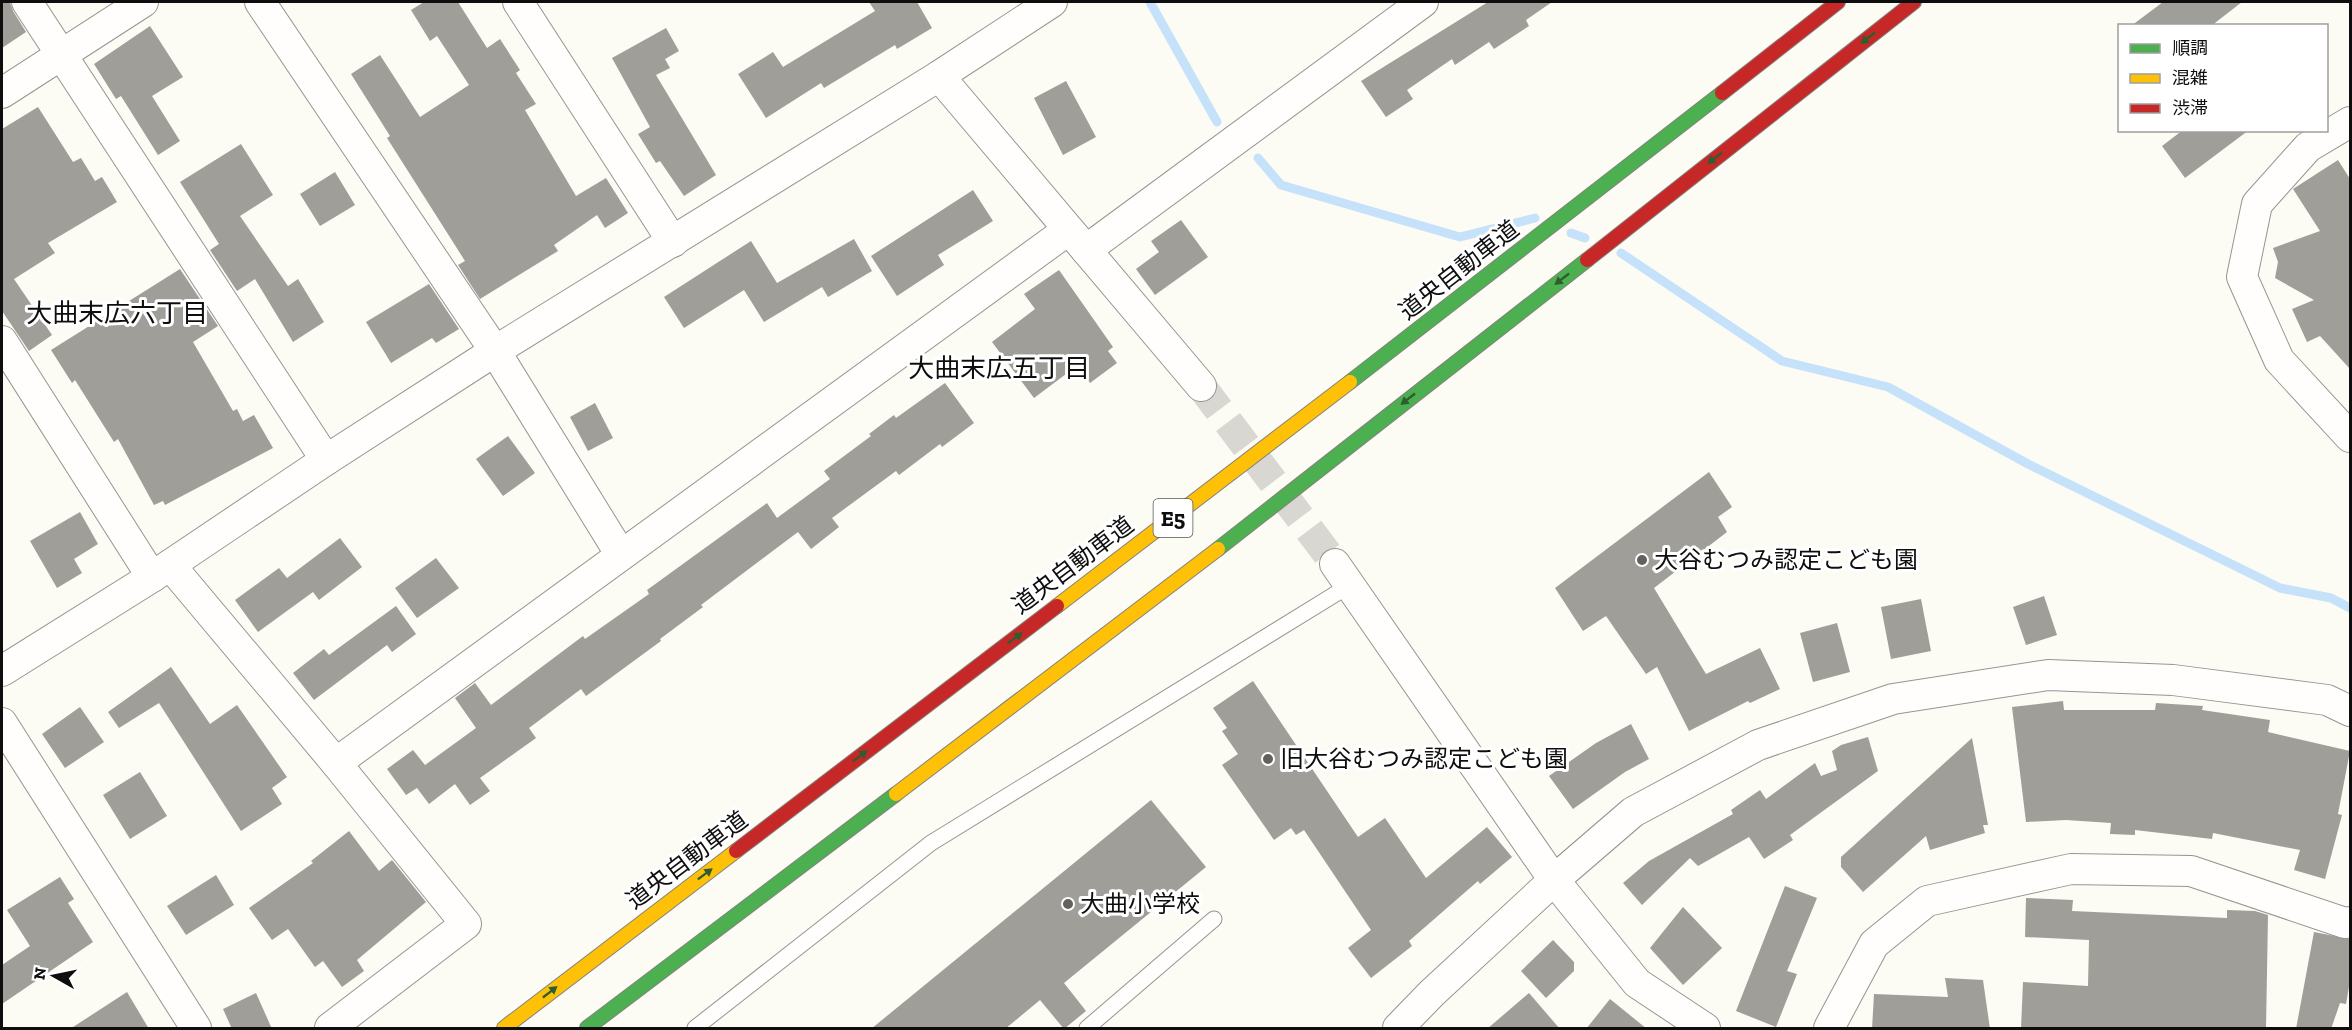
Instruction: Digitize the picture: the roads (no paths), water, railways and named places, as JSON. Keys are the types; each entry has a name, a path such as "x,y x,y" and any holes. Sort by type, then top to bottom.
{"highway":[{"name":"道央自動車道","path":"504,1029 1407,339 1838,2"},
{"name":"E5","path":"587,1029 1183,577 1914,2"}],"street":[{"path":"27,2 326,460"},
{"path":"2,93 143,2"},
{"path":"260,2 495,351 621,555"},
{"path":"518,2 673,242"},
{"path":"2,671 161,571 326,460 495,351 939,76 1052,2"},
{"path":"336,763 621,555 1423,2"},
{"path":"939,76 1201,386"},
{"path":"2342,125 2308,147 2256,204 2242,277 2279,360 2350,437"},
{"path":"2,341 161,571 336,763 466,924 330,1029"},
{"path":"1342,575 1554,880 1637,983 1705,1029"},
{"path":"1411,1024 1554,880 1634,812 1758,746 1893,699 2048,675 2174,680 2327,700 2350,711"},
{"path":"2,723 196,1029"},
{"path":"1829,1029 1874,944 1927,901 2071,869 2191,872 2345,923 2350,922"}],"lane":[{"path":"695,1029 932,843 1342,575"},
{"path":"1087,1029 1214,919"}],"waterway":[{"path":"1150,2 1217,122"},
{"path":"1258,158 1281,185 1460,237 1535,218"},
{"path":"1571,233 1585,238"},
{"path":"1621,253 1782,361 1888,387 2028,464 2280,588 2331,598 2350,608"}],"tunnel":[{"path":"1201,386 1335,564"}],"place":[{"name":"大谷むつみ認定こども園","path":"1642,560"},
{"name":"旧大谷むつみ認定こども園","path":"1268,759"},
{"name":"大曲小学校","path":"1068,904"}],"district":[{"name":"大曲末広六丁目","path":"117,313"},
{"name":"大曲末広五丁目","path":"999,368"}]}
